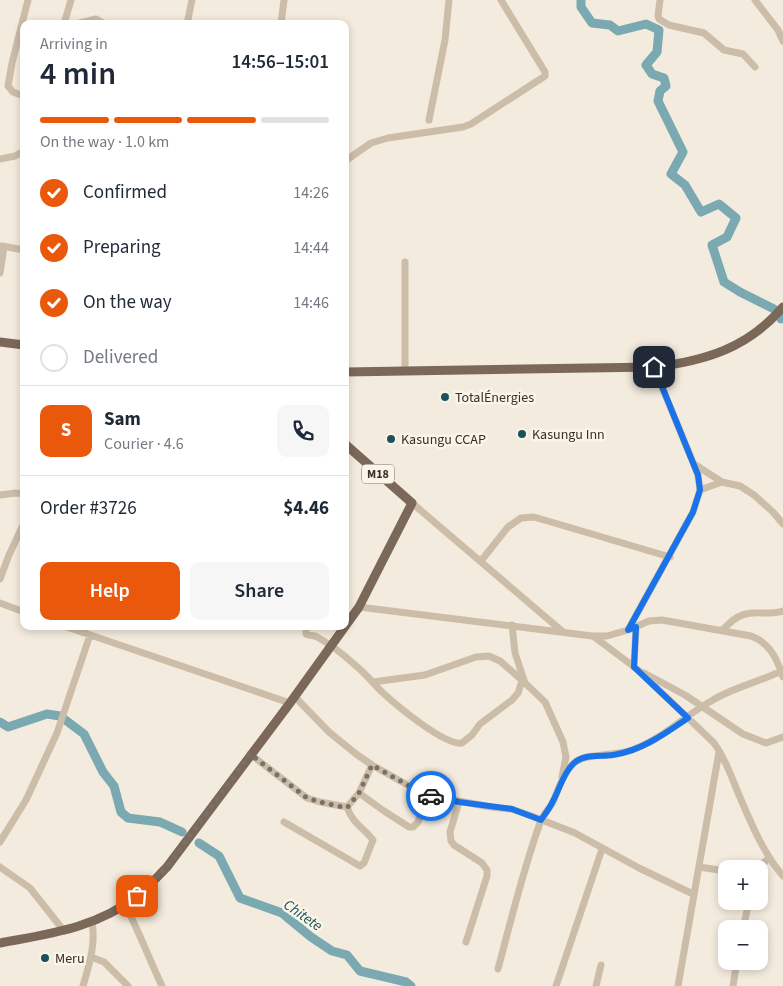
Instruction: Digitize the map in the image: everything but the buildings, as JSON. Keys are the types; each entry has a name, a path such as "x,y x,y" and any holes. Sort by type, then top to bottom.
{"main road":[{"path":"349,372 654,367 686,363 714,356 742,342 768,324 783,307"},
{"path":"0,342 20,344"},
{"name":"M18","path":"349,448 412,503"},
{"path":"349,621 359,607 412,503"},
{"path":"0,943 64,931 92,922 125,905 149,886 167,867 343,630"}],"street":[{"path":"23,20 28,0"},
{"path":"65,20 71,0"},
{"path":"188,20 192,0"},
{"path":"282,20 284,0"},
{"path":"429,120 444,40 449,0"},
{"path":"349,158 370,143 388,138 471,124 545,76 545,72 501,0"},
{"path":"660,0 658,16 665,24 684,30 704,33 724,50 743,54 755,67"},
{"path":"755,0 778,30 783,41"},
{"path":"20,32 8,86 13,92 20,95"},
{"path":"0,159 20,153"},
{"path":"0,273 2,246 20,249"},
{"path":"405,262 405,371"},
{"path":"628,630 670,557 693,512 700,490 698,475 654,367"},
{"path":"693,464 722,482 740,486 754,495 783,524"},
{"path":"700,490 722,482"},
{"path":"0,495 20,494"},
{"path":"412,503 564,632"},
{"path":"481,561 508,528 521,518 534,518 670,557"},
{"path":"0,579 20,532"},
{"path":"0,603 20,610"},
{"path":"359,607 592,636 607,636 649,621 662,620 752,636 763,642 772,652 782,673 721,695 650,742 633,750 614,755 582,758 574,764 562,779"},
{"path":"722,630 741,615 748,613 773,614 783,611"},
{"path":"306,630 306,634 317,637 356,666 381,692 409,715 432,731 458,744 472,735 480,724 512,700 524,682 516,653 512,625"},
{"path":"636,627 636,668"},
{"path":"76,630 292,700 340,742 372,765 427,794 459,802 512,809 575,833 602,849 693,894"},
{"path":"0,842 26,800 57,734 90,635"},
{"path":"592,636 636,668 714,743 769,858 783,876"},
{"path":"373,682 425,675 476,657 489,656 500,661 545,702 563,742 566,757 562,779 553,802 541,820 498,969"},
{"path":"636,668 678,690 734,729 761,742 771,742 783,737"},
{"path":"678,986 719,752"},
{"path":"250,754 307,798 347,808"},
{"path":"347,808 359,793 372,765"},
{"path":"359,793 384,812 409,827 413,827 418,822 427,794"},
{"path":"459,802 450,832 450,841 482,863 487,870 487,876 466,942"},
{"path":"284,822 360,866 364,863 373,840 354,822 347,808"},
{"path":"556,986 602,849"},
{"path":"0,867 30,888 64,931"},
{"path":"699,867 718,869"},
{"path":"125,905 142,937 162,986"},
{"path":"83,986 94,940 92,922"},
{"path":"91,957 104,962 128,986"},
{"path":"596,986 601,965"},
{"path":"733,986 736,970"}],"waterway":[{"path":"581,0 581,7 592,23 610,25 618,31 646,24 659,30 657,52 646,65 652,74 664,78 666,86 660,91 658,101 683,152 671,174 685,185 701,212 719,204 736,218 727,237 712,245 724,282 774,309"},
{"name":"Chitete","path":"0,722 8,727 47,714 60,716 84,734 103,772 114,786 121,812 128,818 160,822 182,832"},
{"name":"Chitete","path":"199,843 219,856 240,898 282,913 311,937 332,951 347,955 360,971 406,982 411,986"}],"way so far":[{"path":"137,896 167,867 250,754 307,798 320,802 347,808 359,793 372,765 431,796"}],"place":[{"name":"TotalÉnergies","path":"445,397"},
{"name":"Kasungu Inn","path":"522,434"},
{"name":"Kasungu CCAP","path":"391,439"},
{"name":"Meru","path":"45,958"}],"route":[{"path":"431,796 512,809 541,820 553,802 562,779 574,764 582,758 614,755 633,750 650,742 688,718 634,667 636,627 628,630 685,530 698,500 700,490 698,475 654,367"}]}
